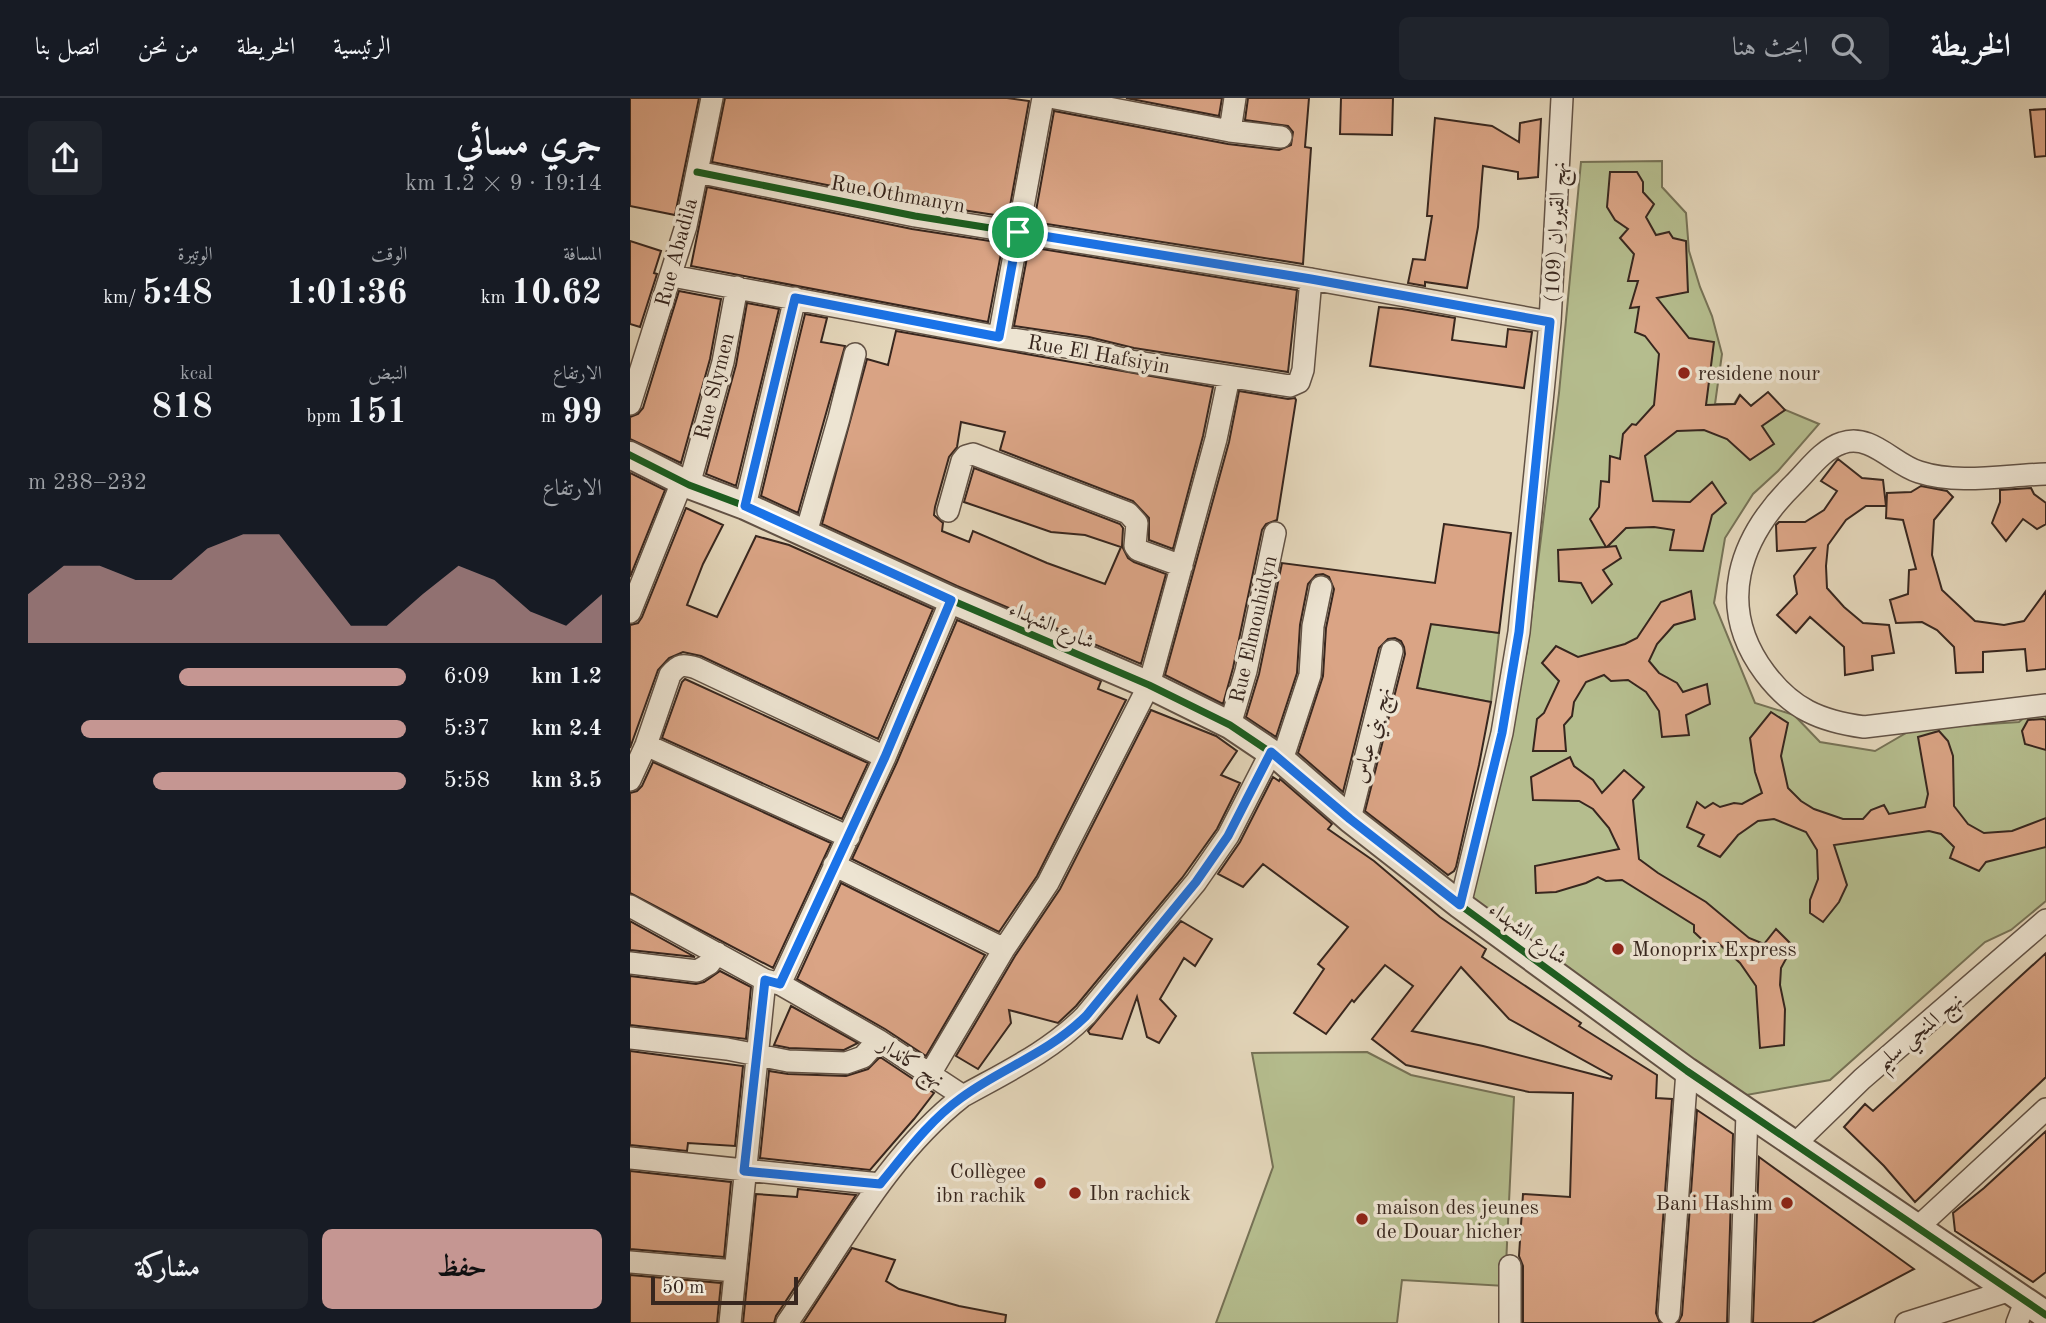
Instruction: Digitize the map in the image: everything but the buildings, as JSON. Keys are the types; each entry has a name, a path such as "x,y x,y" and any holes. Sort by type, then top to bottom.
{"street":[{"name":"Rue Abadila","path":"630,404 686,226 712,98"},
{"path":"999,337 1043,98"},
{"path":"1055,98 1145,107 1230,131 1281,136"},
{"path":"1230,131 1235,98"},
{"name":"نهج القيروان (109)","path":"1460,905 1502,733 1519,632 1550,322 1562,98"},
{"name":"Rue Othmanyn","path":"696,172 915,216 1311,279 1550,322"},
{"name":"Rue El Hafsiyin","path":"672,276 999,337 1087,350 1131,361 1290,386 1299,382 1303,370 1311,279"},
{"name":"Rue Slymen","path":"630,611 685,483 723,362 737,287"},
{"path":"745,506 795,298"},
{"path":"806,533 855,354"},
{"path":"930,1074 1004,948 1048,883 1149,685 1216,439 1229,377"},
{"path":"2046,474 1959,478 1935,476 1902,464 1870,443 1855,440 1840,443 1820,457 1780,497 1760,525 1748,547 1737,590 1737,611 1753,657 1791,703 1813,715 1837,723 1864,727 2046,705"},
{"path":"948,511 963,458 974,454 1128,513 1137,523 1135,546 1138,550 1182,566"},
{"name":"شارع الشهداء","path":"630,455 685,483 745,506 951,600 1149,685 1230,725 1277,756 1350,819 1460,905 1687,1071 2031,1307"},
{"name":"Rue Elmouhidyn","path":"1230,725 1246,671 1275,533"},
{"name":"نهج كاندار","path":"630,906 878,1040 963,1096 1039,1054 1068,1034 1086,1016 1196,882 1277,756 1310,675 1313,626 1321,587"},
{"path":"730,1323 757,1054 773,982 849,837 951,600"},
{"name":"نهج بني عباس","path":"1350,819 1392,651"},
{"path":"630,780 646,745 670,675 677,666 682,665 696,668 885,757"},
{"path":"646,745 849,837"},
{"path":"834,865 1004,948"},
{"name":"نهج المنجي سليم","path":"1794,1145 1862,1079 2046,920"},
{"path":"630,963 696,971 709,964 717,953"},
{"path":"630,1038 757,1054 788,1061 853,1062 863,1058 878,1040"},
{"path":"1669,1314 1687,1071"},
{"path":"787,1323 880,1184 940,1114 963,1096"},
{"path":"1917,1228 2046,1110"},
{"path":"1740,1323 1747,1113"},
{"path":"630,1158 880,1184"},
{"path":"630,1262 735,1271"},
{"path":"1510,1266 1510,1323"},
{"path":"1906,1323 2031,1307"}],"green space":[{"name":"residene nour","path":"1662,161 1662,187 1686,213 1689,251 1722,354 1715,404 1734,404 1739,396 1749,407 1768,393 1783,409 1819,424 1778,471 1753,494 1725,538 1714,603 1755,703 1794,715 1820,742 1875,751 1913,729 2019,722 2033,710 2046,711 2046,901 2011,930 1985,942 1830,1080 1741,1096 1471,905 1527,651 1559,393 1581,162"},
{"path":"1401,620 1499,633 1491,702 1417,688 1425,650 1398,646"},
{"name":"maison des jeunes de Douar hicher","path":"1367,1052 1411,1075 1514,1097 1505,1286 1402,1280 1397,1323 1216,1323 1273,1167 1252,1053"}],"cycle path":[{"path":"697,172 915,216 1311,279 1550,322"},
{"path":"630,455 689,485 745,506 951,600 1149,685 1230,725 1282,760 1350,819 1460,905 1687,1071 2046,1315"}],"place":[{"name":"residene nour","path":"1684,373"},
{"name":"Monoprix Express","path":"1618,949"},
{"name":"Collègee ibn rachik","path":"1040,1183"},
{"name":"Ibn rachick","path":"1075,1193"},
{"name":"Bani Hashim","path":"1787,1203"},
{"name":"maison des jeunes de Douar hicher","path":"1362,1219"}],"route":[{"path":"1018,232 1311,279 1550,322 1519,632 1502,733 1460,905 1350,819 1271,752 1228,836 1196,882 1086,1016 1068,1034 1039,1054 963,1096 940,1114 880,1184 744,1171 765,980 780,984 885,757 951,600 745,506 795,298 999,337 1018,232"}]}
